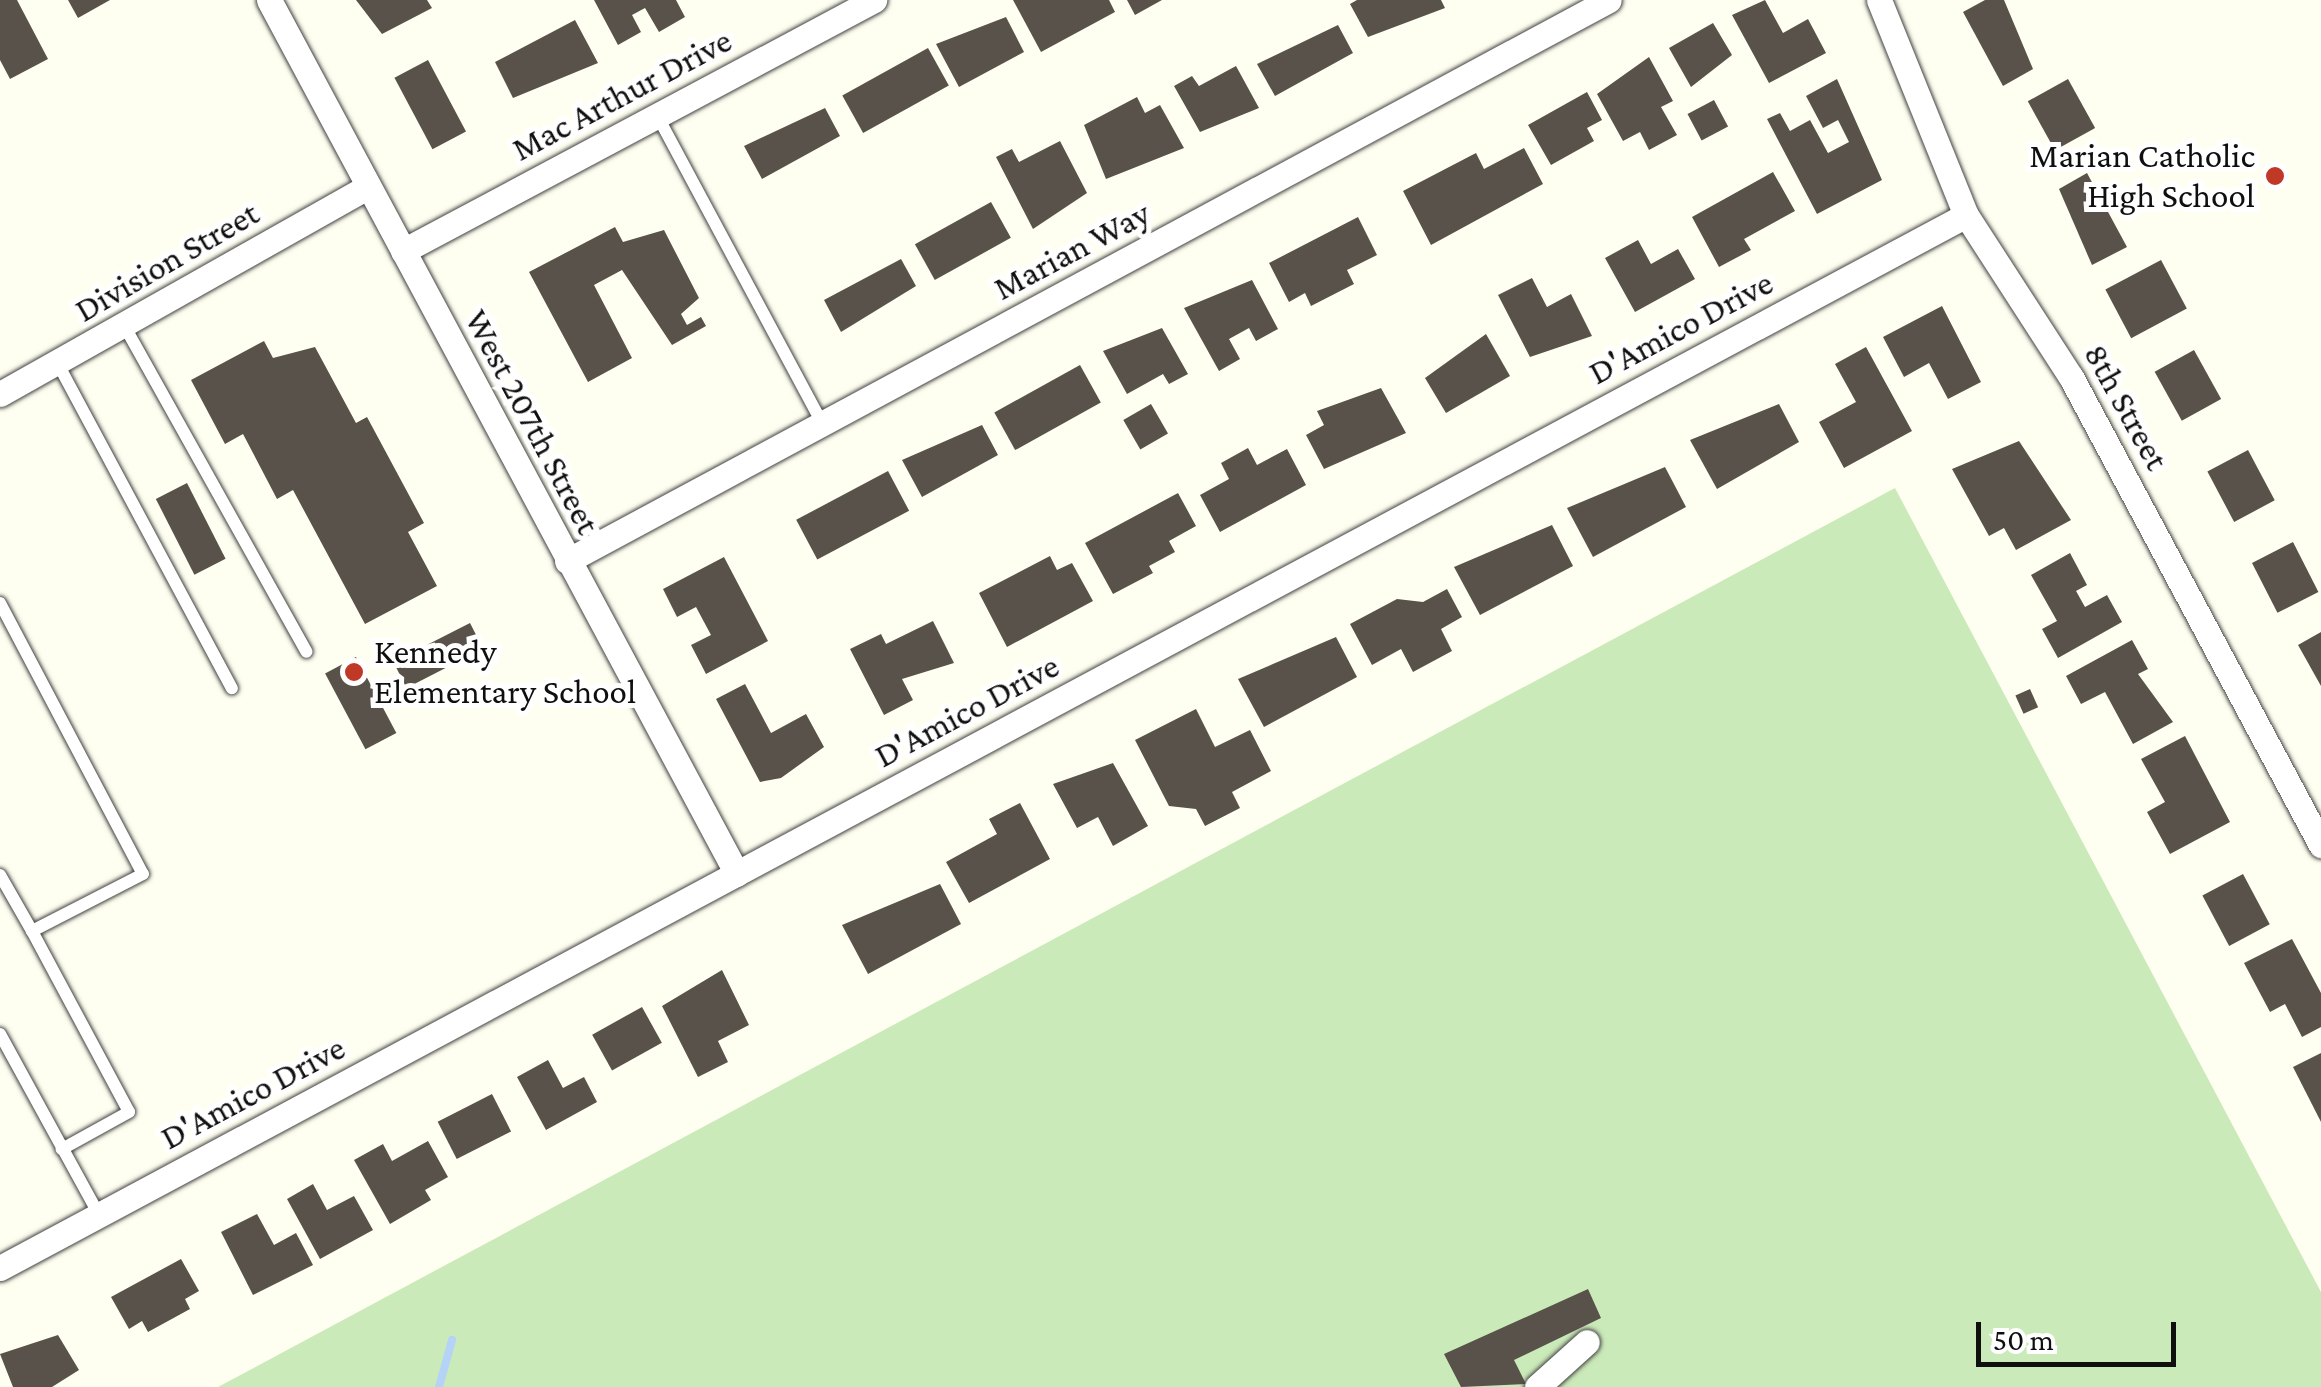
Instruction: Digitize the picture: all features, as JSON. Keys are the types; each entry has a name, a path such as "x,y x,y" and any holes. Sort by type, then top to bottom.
{"street":[{"name":"West 207th Street","path":"269,0 738,874"},
{"name":"Mac Arthur Drive","path":"402,251 874,0"},
{"name":"Marian Way","path":"567,561 1610,0"},
{"name":"8th Street","path":"1878,0 1966,215 2071,377 2321,845"},
{"name":"Division Street","path":"0,394 368,187"},
{"name":"D'Amico Drive","path":"0,1268 1966,215"},
{"path":"1538,1387 1587,1342"}],"lane":[{"path":"658,116 823,425"},
{"path":"125,327 306,652"},
{"path":"58,364 232,688"},
{"path":"0,603 143,874 32,932"},
{"path":"0,874 129,1112 62,1148"},
{"path":"2,1043 99,1215"}],"green space":[{"path":"1895,488 2321,1292 2321,1387 218,1387"}],"building":[{"path":"0,0 17,0 48,59 10,79 0,60"},
{"path":"68,0 110,0 78,18"},
{"path":"356,0 427,0 432,8 382,34"},
{"path":"594,0 676,0 685,17 659,32 645,8 632,15 641,32 618,45"},
{"path":"1013,0 1109,0 1115,12 1041,52"},
{"path":"1127,0 1162,0 1135,15"},
{"path":"1357,0 1441,0 1445,8 1368,37 1350,4"},
{"path":"1765,0 1783,33 1808,19 1826,53 1769,83 1732,15"},
{"path":"1985,0 2004,0 2033,69 2003,86 1963,12"},
{"path":"1006,17 1024,52 959,87 936,44"},
{"path":"575,20 598,63 513,98 495,62"},
{"path":"1713,23 1732,55 1691,87 1669,48"},
{"path":"1338,25 1353,53 1275,96 1257,64"},
{"path":"928,48 949,86 863,133 842,96"},
{"path":"1649,57 1673,101 1661,107 1677,135 1649,150 1640,132 1623,141 1597,94"},
{"path":"428,60 466,132 432,149 394,78"},
{"path":"1236,66 1259,108 1200,132 1174,86 1192,76 1199,86"},
{"path":"1837,79 1882,180 1817,214 1767,119 1780,113 1790,131 1810,120 1828,153 1849,142 1838,120 1823,128 1806,96"},
{"path":"2068,79 2095,128 2055,150 2028,101"},
{"path":"1587,92 1602,120 1587,128 1594,141 1551,165 1528,125"},
{"path":"1137,97 1145,113 1160,105 1184,148 1106,179 1084,125"},
{"path":"1714,100 1728,126 1702,141 1688,114"},
{"path":"825,108 840,136 762,179 744,146"},
{"path":"1060,141 1087,193 1033,229 996,157 1012,149 1019,162"},
{"path":"1524,148 1543,184 1431,245 1403,191 1476,153 1484,169"},
{"path":"1773,172 1795,211 1744,239 1751,250 1719,267 1692,217"},
{"path":"2087,173 2127,247 2092,265 2059,189"},
{"path":"991,202 1011,238 935,280 915,244"},
{"path":"1358,217 1377,255 1347,270 1354,284 1311,306 1305,293 1289,302 1269,263"},
{"path":"615,227 623,242 664,230 699,298 681,314 687,325 701,317 706,326 672,345 622,270 594,285 632,358 588,382 529,272"},
{"path":"1638,240 1651,264 1678,249 1695,279 1635,312 1605,258"},
{"path":"901,259 916,286 841,332 824,300"},
{"path":"2161,260 2187,309 2131,338 2105,290"},
{"path":"1532,278 1547,307 1571,294 1592,336 1530,357 1498,295"},
{"path":"1252,280 1278,329 1256,341 1249,328 1229,339 1240,359 1219,371 1184,308"},
{"path":"1942,306 1981,382 1948,399 1929,363 1904,377 1883,337"},
{"path":"1162,328 1188,374 1169,384 1163,374 1127,394 1103,351"},
{"path":"1486,334 1510,376 1446,413 1425,378"},
{"path":"264,341 273,358 315,347 356,423 367,417 424,523 408,532 437,586 365,624 293,490 277,499 243,434 225,444 191,380"},
{"path":"1866,347 1912,431 1844,468 1819,422 1856,402 1835,364"},
{"path":"2194,350 2221,399 2182,421 2155,372"},
{"path":"1080,365 1101,403 1015,450 994,413"},
{"path":"1381,388 1406,433 1324,469 1306,435 1324,425 1317,411"},
{"path":"1151,404 1168,433 1140,449 1123,420"},
{"path":"1779,404 1799,442 1717,489 1690,440"},
{"path":"982,425 998,455 922,497 902,460"},
{"path":"2019,441 2071,520 2016,550 2004,528 1989,536 1952,469"},
{"path":"1248,448 1257,465 1287,449 1306,485 1220,532 1200,495 1229,479 1221,463"},
{"path":"2248,450 2275,500 2234,522 2207,472"},
{"path":"1665,467 1686,507 1593,557 1567,508"},
{"path":"888,471 909,511 817,560 796,520"},
{"path":"187,483 226,559 194,575 156,499"},
{"path":"1178,493 1196,526 1169,541 1175,552 1149,566 1153,573 1113,594 1085,543"},
{"path":"1552,525 1573,566 1480,615 1454,567"},
{"path":"2293,542 2318,592 2277,613 2252,563"},
{"path":"2070,553 2087,585 2076,591 2085,607 2107,595 2122,622 2058,658 2042,629 2057,621 2031,575"},
{"path":"1050,556 1057,570 1072,563 1093,601 1007,647 979,593"},
{"path":"724,557 768,641 706,674 691,645 711,635 696,607 677,617 663,589"},
{"path":"1447,589 1462,617 1441,629 1452,651 1413,672 1401,649 1372,665 1350,624 1397,599 1423,602"},
{"path":"933,621 954,663 902,679 913,700 884,715 850,649 881,634 886,644"},
{"path":"470,623 483,649 407,688 393,662"},
{"path":"2321,632 2321,686 2298,645"},
{"path":"1336,637 1357,677 1264,727 1238,679"},
{"path":"2132,640 2148,669 2138,674 2173,722 2133,744 2105,692 2081,704 2066,676"},
{"path":"356,657 396,733 365,749 325,673"},
{"path":"745,684 771,733 806,714 824,747 781,778 760,782 716,699"},
{"path":"2030,689 2038,707 2024,714 2015,696"},
{"path":"1196,709 1215,747 1250,730 1271,771 1232,792 1240,808 1205,826 1196,809 1169,806 1135,740"},
{"path":"2185,736 2230,822 2170,854 2147,812 2165,802 2141,759"},
{"path":"1113,763 1148,826 1113,846 1098,817 1077,828 1053,784"},
{"path":"1020,803 1050,859 969,903 946,862 997,834 989,819"},
{"path":"2243,874 2270,924 2229,946 2202,896"},
{"path":"940,884 961,924 868,974 842,925"},
{"path":"2292,939 2321,993 2321,1027 2302,1037 2285,1004 2270,1012 2244,963"},
{"path":"722,970 749,1025 718,1041 728,1062 698,1077 662,1006"},
{"path":"642,1007 662,1043 612,1070 592,1035"},
{"path":"2321,1053 2321,1122 2293,1067"},
{"path":"548,1060 563,1088 584,1077 597,1102 546,1130 517,1077"},
{"path":"492,1094 511,1131 457,1159 438,1122"},
{"path":"428,1141 448,1177 425,1190 431,1200 390,1224 354,1160 383,1144 392,1161"},
{"path":"313,1184 327,1210 354,1196 373,1230 320,1259 287,1199"},
{"path":"257,1214 274,1245 296,1233 313,1265 253,1295 221,1232"},
{"path":"181,1259 199,1291 185,1299 190,1309 148,1332 142,1321 129,1329 111,1297"},
{"path":"1588,1289 1601,1318 1514,1360 1526,1384 1461,1387 1444,1354"},
{"path":"58,1335 79,1370 52,1387 13,1387 0,1354"}],"waterway":[{"path":"439,1387 452,1340"}],"place":[{"name":"Marian Catholic High School","path":"2275,176"},
{"name":"Kennedy Elementary School","path":"354,672"}]}
